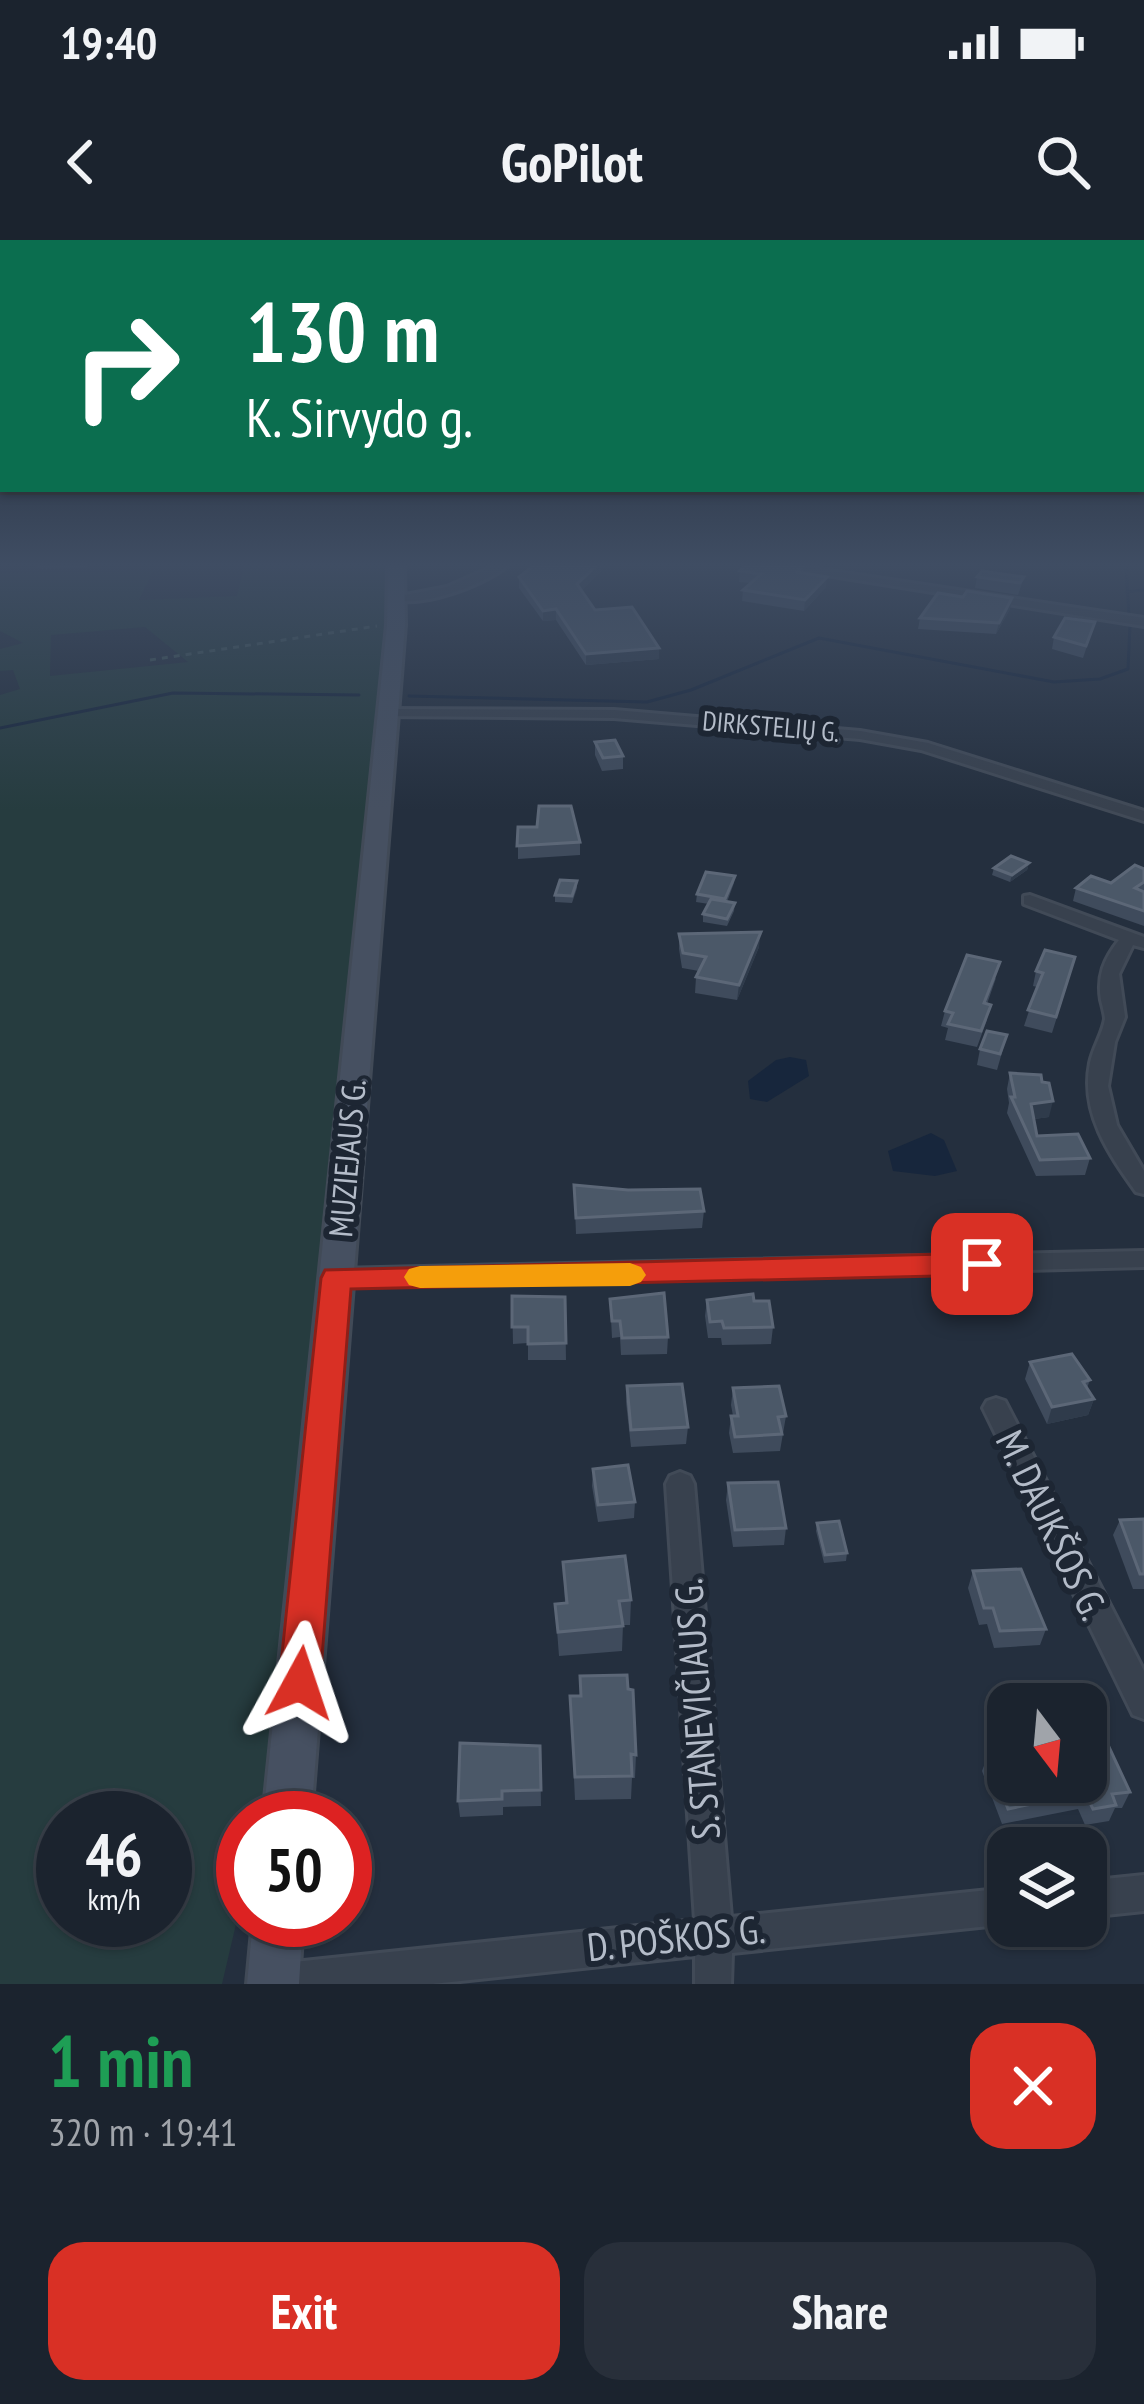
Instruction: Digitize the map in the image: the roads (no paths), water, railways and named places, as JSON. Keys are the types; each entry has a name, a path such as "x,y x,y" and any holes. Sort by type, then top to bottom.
{"main road":[{"name":"MUZIEJAUS G.","path":"289,1791 393,647"},
{"path":"273,1983 276,1947"}],"street":[{"name":"DIRKSTELIŲ G.","path":"386,713 596,713 860,735 923,746 1144,816"},
{"path":"1030,900 1137,940"},
{"path":"1137,940 1110,959 1107,990 1115,1017 1096,1058 1103,1123 1144,1187"},
{"path":"336,1278 1144,1259"},
{"name":"M. DAUKŠOS G.","path":"996,1408 1144,1704"},
{"name":"S. STANEVIČIAUS G.","path":"680,1484 713,1933 712,1984"},
{"path":"1107,1897 1144,1893"},
{"name":"D. POŠKOS G.","path":"273,1983 713,1933 987,1908"}],"water":[{"path":"776,1060 806,1060 809,1076 767,1102 750,1099 748,1081"},
{"path":"931,1133 944,1140 957,1171 935,1176 893,1171 888,1151"}],"waterway":[{"path":"409,696 647,702 691,690 796,647"},
{"path":"869,647 1054,682 1100,679 1128,669 1129,647"},
{"path":"0,728 173,693 359,695"}]}
